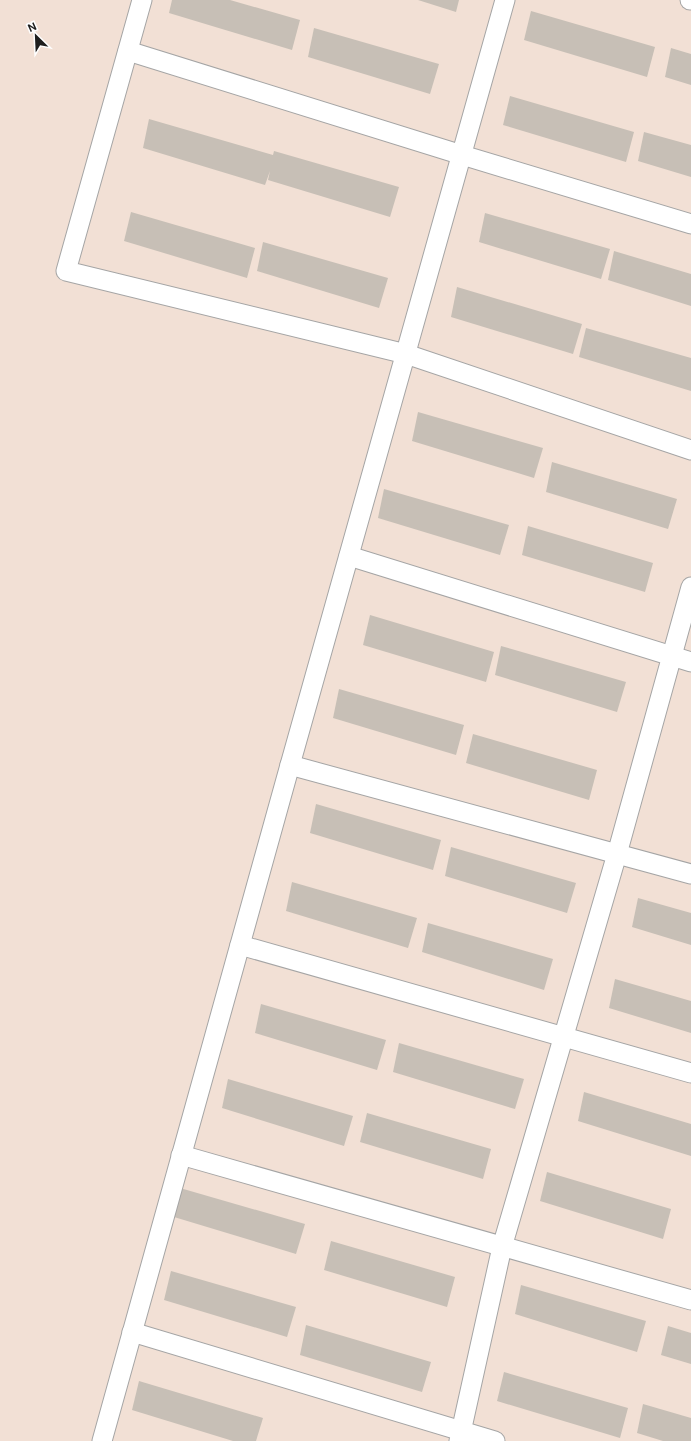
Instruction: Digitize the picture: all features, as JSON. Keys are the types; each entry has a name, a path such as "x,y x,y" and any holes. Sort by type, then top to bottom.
{"street":[{"path":"142,0 66,271 406,354 691,450"},
{"path":"102,1441 348,556 506,0"},
{"path":"128,51 462,155 691,224"},
{"path":"348,556 691,662"},
{"path":"460,1436 502,1247 617,854 691,587"},
{"path":"290,765 691,874"},
{"path":"240,945 691,1073"},
{"path":"182,1155 691,1300"},
{"path":"132,1332 460,1436 495,1441"}],"shaded area":[{"path":"0,0 691,0 691,1441 0,1441"}],"building":[{"path":"172,0 230,0 300,20 292,50 169,13"},
{"path":"418,0 459,0 456,12"},
{"path":"531,11 655,47 647,77 524,40"},
{"path":"314,28 439,64 430,94 308,57"},
{"path":"671,48 691,54 691,85 665,77"},
{"path":"510,96 634,132 626,162 503,125"},
{"path":"149,119 273,155 274,151 399,187 390,217 268,180 270,171 265,185 143,148"},
{"path":"644,132 691,145 691,177 638,161"},
{"path":"131,212 255,248 247,278 124,241"},
{"path":"485,213 610,249 601,279 479,242"},
{"path":"263,242 388,278 379,308 257,271"},
{"path":"614,251 691,274 691,306 608,280"},
{"path":"457,287 582,324 573,354 451,317"},
{"path":"586,328 691,358 691,391 579,357"},
{"path":"418,412 543,448 534,478 412,441"},
{"path":"552,462 677,499 668,529 546,492"},
{"path":"384,489 509,525 500,555 378,518"},
{"path":"528,526 653,563 645,592 522,555"},
{"path":"370,615 494,652 486,682 363,645"},
{"path":"501,646 626,682 617,712 495,675"},
{"path":"339,689 464,725 456,755 333,718"},
{"path":"473,734 597,770 589,800 466,763"},
{"path":"316,804 441,840 433,870 310,833"},
{"path":"451,847 576,883 567,913 445,876"},
{"path":"292,882 417,918 408,948 286,911"},
{"path":"638,898 691,913 691,945 632,927"},
{"path":"428,923 553,959 544,990 422,952"},
{"path":"615,979 691,1001 691,1033 609,1008"},
{"path":"261,1004 386,1040 377,1070 255,1033"},
{"path":"399,1043 524,1079 515,1109 393,1072"},
{"path":"228,1079 353,1116 344,1146 222,1108"},
{"path":"584,1092 691,1124 691,1156 578,1121"},
{"path":"367,1113 491,1149 483,1179 360,1142"},
{"path":"547,1172 671,1209 663,1239 540,1201"},
{"path":"180,1188 305,1224 296,1254 174,1217"},
{"path":"331,1241 455,1277 447,1307 324,1270"},
{"path":"171,1271 296,1307 287,1337 164,1300"},
{"path":"521,1285 646,1321 637,1352 515,1314"},
{"path":"306,1325 431,1362 422,1392 300,1355"},
{"path":"668,1326 691,1333 691,1364 661,1355"},
{"path":"504,1372 628,1408 620,1438 497,1401"},
{"path":"139,1381 263,1418 256,1441 233,1441 132,1410"},
{"path":"643,1404 691,1418 691,1441 663,1441 637,1433"}]}
